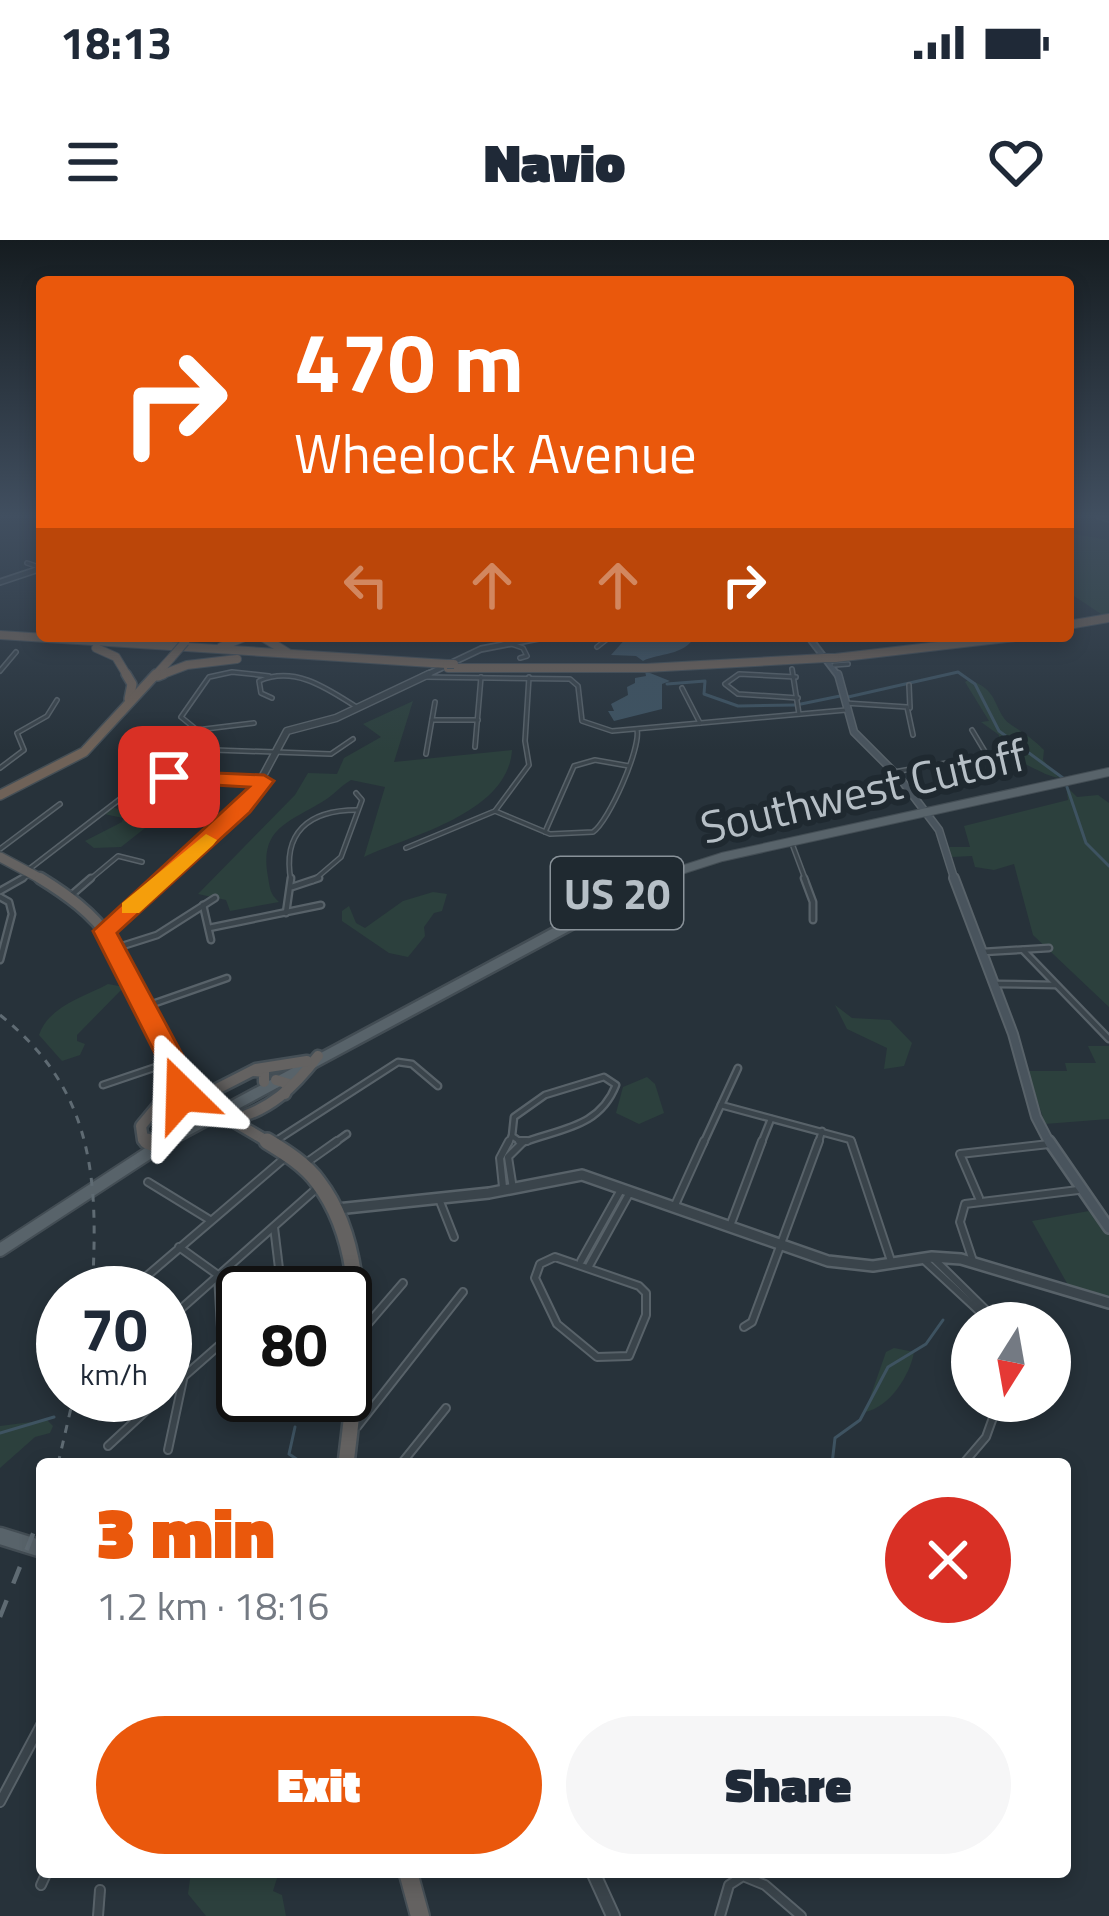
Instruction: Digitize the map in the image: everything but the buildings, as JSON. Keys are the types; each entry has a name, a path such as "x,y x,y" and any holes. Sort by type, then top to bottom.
{"highway":[{"path":"1074,626 1109,620"},
{"path":"0,637 36,639"},
{"path":"18,638 36,640"},
{"path":"48,642 303,661"},
{"path":"94,642 209,647 226,642"},
{"path":"94,642 447,666"},
{"path":"0,794 84,752 183,642"},
{"path":"270,642 284,652 325,659"},
{"path":"829,658 953,642"},
{"path":"147,684 170,670 208,661 646,668 829,658 971,642"},
{"path":"55,643 114,656 132,684 125,705"},
{"path":"0,794 80,752 170,657"},
{"path":"0,853 68,898 104,931 190,1095 228,1118 246,1122 321,1185 335,1209 349,1266"},
{"path":"246,1122 285,1094 308,1060"},
{"path":"152,1143 141,1135 151,1110 169,1095 210,1093 256,1069 308,1060"},
{"path":"206,1106 209,1094 253,1072 289,1084 285,1094"},
{"path":"136,1153 144,1115 178,1079"},
{"path":"347,1458 350,1422"},
{"path":"410,1878 420,1916"}],"main road":[{"path":"814,642 829,658 857,736 895,772 942,836 1019,1052 1030,1100 1049,1144 1109,1228"},
{"name":"Southwest Cutoff","path":"0,1247 139,1157 270,1081 620,892 698,863 1109,772"},
{"name":"Southwest Cutoff","path":"0,1247 152,1143 308,1060"},
{"path":"0,1536 36,1548"}],"street":[{"path":"507,642 526,652 520,658"},
{"path":"104,931 242,808 264,781 288,730 310,728 476,651 513,642"},
{"path":"597,646 603,642"},
{"path":"0,671 16,652"},
{"path":"829,658 848,664"},
{"path":"792,668 799,714"},
{"path":"254,723 197,730 181,717 209,677 232,672 309,680 358,708"},
{"path":"796,677 737,674 725,685 741,694 797,698"},
{"path":"269,676 259,683 261,693 272,698"},
{"path":"425,677 573,680 584,723 606,731 845,707 910,709"},
{"path":"475,747 481,677"},
{"path":"406,848 495,811 529,765 525,741 529,677"},
{"path":"909,686 913,735"},
{"path":"682,688 700,724"},
{"path":"0,768 24,750 16,733 47,716 57,700"},
{"path":"426,754 435,702"},
{"path":"432,720 478,720"},
{"path":"169,777 197,730"},
{"path":"495,811 545,832 580,835 601,828 609,820 640,744 637,730"},
{"path":"895,772 987,755 972,730"},
{"path":"186,749 334,754 353,739"},
{"path":"545,832 574,766 591,760 629,766"},
{"path":"127,776 264,781"},
{"path":"0,960 12,910 0,894 133,789"},
{"path":"290,887 332,874 362,800 356,793"},
{"path":"0,853 60,804"},
{"path":"286,913 284,899 290,887 286,852 297,836 332,810 358,810"},
{"path":"790,842 813,902 813,920"},
{"path":"68,898 118,856 142,862"},
{"path":"116,948 157,935 215,898"},
{"path":"203,905 211,940"},
{"path":"209,928 321,905"},
{"path":"980,952 1049,948"},
{"path":"1023,950 1109,1039"},
{"path":"144,1007 227,978"},
{"path":"994,984 1056,985"},
{"path":"104,1084 171,1062"},
{"path":"270,1144 404,1063 438,1086"},
{"path":"675,1206 738,1068"},
{"path":"592,1079 615,1080 611,1102 597,1119 523,1143 509,1153 508,1190 500,1158 512,1136 514,1117 527,1103 592,1079"},
{"path":"721,1106 851,1140 892,1264"},
{"path":"730,1226 772,1117"},
{"path":"744,1327 752,1322 804,1191 822,1131"},
{"path":"301,1166 347,1134"},
{"path":"512,1136 523,1143"},
{"path":"980,1200 960,1154 1049,1144"},
{"path":"157,1266 286,1156"},
{"path":"335,1209 508,1190 579,1175 835,1262 973,1261 1109,1303"},
{"path":"148,1182 210,1220"},
{"path":"228,1266 321,1185"},
{"path":"585,1264 627,1189"},
{"path":"973,1261 960,1213 965,1204 1078,1190"},
{"path":"439,1199 454,1237"},
{"path":"274,1226 279,1266"},
{"path":"179,1246 216,1274"},
{"path":"555,1257 585,1264 639,1286 648,1298 633,1349 623,1359 604,1360 589,1352 542,1304 535,1278 540,1264 555,1257"},
{"path":"927,1258 942,1275 981,1302"},
{"path":"192,1299 216,1277"},
{"path":"372,1317 404,1283"},
{"path":"350,1436 463,1292"},
{"path":"192,1369 216,1348"},
{"path":"406,1458 446,1408"},
{"path":"108,1446 134,1422"},
{"path":"169,1450 175,1422"},
{"path":"968,1458 986,1437 991,1422"},
{"path":"0,1802 36,1734"},
{"path":"41,1885 44,1878"},
{"path":"596,1878 614,1916"},
{"path":"720,1916 729,1885 740,1878"},
{"path":"748,1878 765,1885 801,1916"},
{"path":"98,1916 100,1890"}],"green space":[{"path":"1074,595 1109,595 1109,614 1104,616"},
{"path":"968,680 986,689 1006,721 1044,750 1043,760 1059,778 1002,759 996,749 999,735 981,722 989,721"},
{"path":"413,701 394,762 512,750 494,790 454,819 364,857 385,787 351,780 287,822 272,838 266,861 271,891 279,902 230,911 226,900 198,894 295,795 308,773 337,774 344,758 381,737 363,724"},
{"path":"1066,786 1077,797 1098,795 1109,803 1109,1007 1033,935 1014,864 994,870 975,867 972,856 952,857 949,847 970,847 964,826 1068,800"},
{"path":"155,800 161,806 173,806 121,847 94,848 85,841 122,822 123,818 104,814 112,807 144,818 152,812 144,808"},
{"path":"433,892 447,894 442,911 434,913 424,927 425,936 408,957 389,953 342,921 342,911 349,906 356,923 365,928 403,901"},
{"path":"108,984 124,987 77,1035 77,1041 85,1044 80,1055 62,1061 39,1035 44,1025 68,1004"},
{"path":"835,1005 852,1018 890,1020 912,1043 904,1066 884,1069 887,1048 847,1029"},
{"path":"1088,1046 1109,1046 1109,1119 1045,1124 1028,1071 1067,1071 1065,1063 1096,1063"},
{"path":"647,1077 655,1084 664,1113 639,1124 616,1113 623,1087"},
{"path":"1089,1211 1109,1234 1109,1298 1068,1285 1032,1221"},
{"path":"894,1348 914,1352 908,1370 890,1397 865,1412 886,1352"},
{"path":"36,1421 53,1426 50,1433 35,1437 0,1468 0,1426"},
{"path":"190,1878 277,1878 273,1891 282,1895 286,1916 206,1916 188,1894"}],"water":[{"path":"623,642 691,642 643,661 636,656 611,655"},
{"path":"645,671 670,681 662,684 662,709 614,721 608,711 614,711 611,704 628,695 627,687 635,678 646,676"}],"waterway":[{"path":"848,697 958,672 975,684 999,731 1063,778"},
{"path":"667,684 705,681 704,694 738,706 795,705"},
{"path":"801,704 840,696"},
{"path":"1067,787 1086,843 1109,866"},
{"path":"833,1458 835,1438 860,1420 888,1367 926,1344 943,1320"},
{"path":"0,1433 37,1422"},
{"path":"295,1427 289,1454 295,1458"}],"railway":[{"path":"0,1015 55,1074 72,1106 91,1175 93,1266"},
{"path":"59,1458 68,1422"},
{"path":"0,1617 36,1526"}],"slow traffic":[{"path":"131,908 206,840"}],"route":[{"path":"169,777 264,781 242,808 104,931 190,1095 182,1094"}]}
